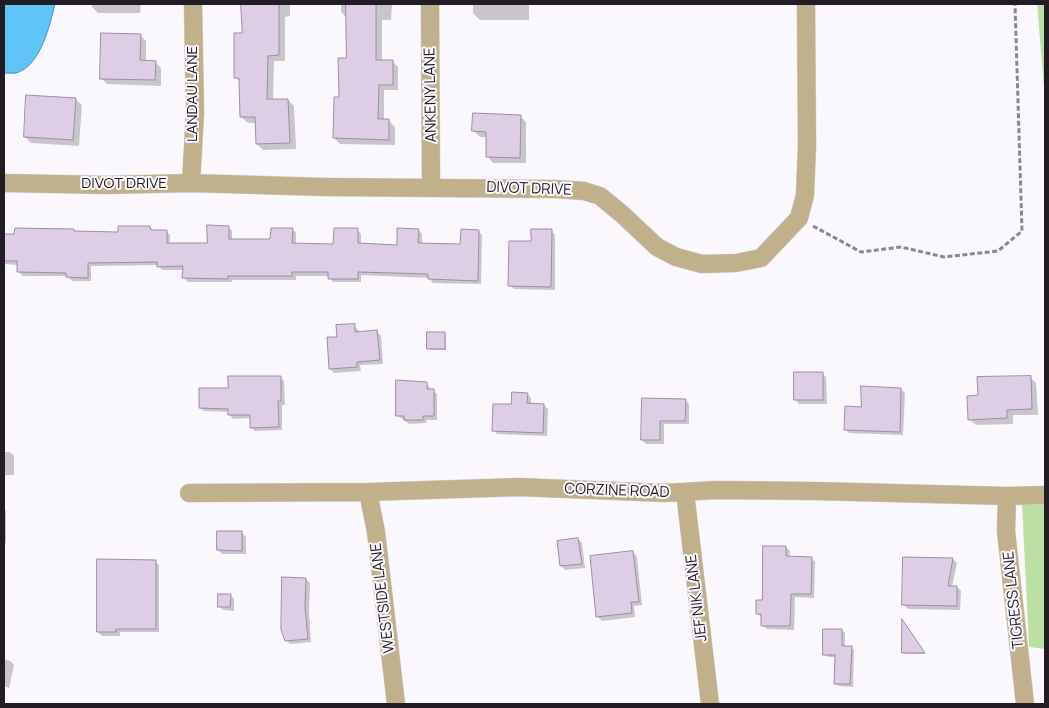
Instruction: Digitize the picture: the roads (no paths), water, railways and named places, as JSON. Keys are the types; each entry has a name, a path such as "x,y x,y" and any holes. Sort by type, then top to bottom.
{"street":[{"name":"LANDAU LANE","path":"191,183 195,113 193,4"},
{"name":"ANKENY LANE","path":"430,4 431,187"},
{"name":"DIVOT DRIVE","path":"4,183 107,185 191,183 584,191 600,196 657,247 676,257 702,264 736,263 761,258 799,218 805,195 807,146 806,4"},
{"name":"CORZINE ROAD","path":"189,493 368,492 519,487 684,492 716,490 814,491 1045,496"},
{"name":"WESTSIDE LANE","path":"368,492 376,532 396,704"},
{"name":"JEF NIK LANE","path":"684,492 710,704"},
{"name":"TIGRESS LANE","path":"1007,496 1006,531 1026,704"}],"water":[{"path":"4,4 55,4 39,52 27,67 16,73 4,73"}]}
